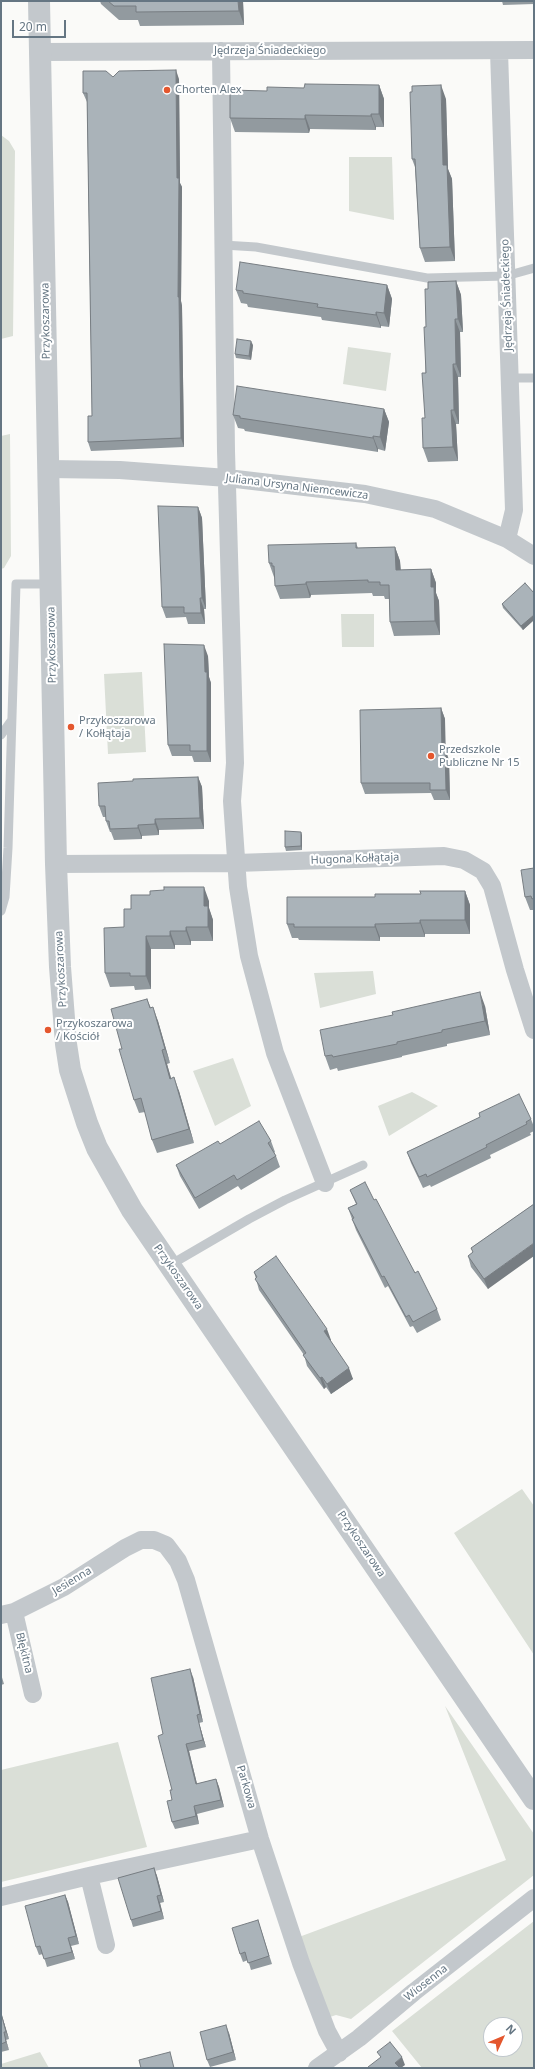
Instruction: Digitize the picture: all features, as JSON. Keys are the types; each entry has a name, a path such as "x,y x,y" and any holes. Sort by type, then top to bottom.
{"street":[{"name":"Przykoszarowa","path":"39,1 56,864 63,1016 70,1070 87,1123 106,1165 132,1210 533,1796"},
{"name":"Jędrzeja Śniadeckiego","path":"499,50 514,510 507,539"},
{"name":"Jędrzeja Śniadeckiego","path":"40,52 534,50"},
{"path":"221,51 227,478 234,763 233,814 236,863 242,918 261,1004 284,1080 325,1183"},
{"name":"Juliana Ursyna Niemcewicza","path":"48,469 120,470 227,478 365,494 434,509 507,539 534,556"},
{"name":"Hugona Kołłątaja","path":"56,864 236,863 444,856 464,860 488,876 534,1030"},
{"name":"Jesienna","path":"7,1614 64,1587 125,1548 141,1540"},
{"name":"Parkowa","path":"141,1540 154,1540 166,1544 178,1561 186,1580 260,1838 301,1963 327,2031 339,2053"},
{"name":"Błękitna","path":"7,1614 34,1694"},
{"path":"1,1897 260,1838"},
{"path":"89,1876 106,1945"},
{"name":"Wiosenna","path":"317,2068 339,2053 534,1898"}],"lane":[{"path":"223,245 256,246 414,277 427,278 506,276 534,268"},
{"path":"510,378 534,378"},
{"path":"1,911 5,897 12,774 11,721 16,584 51,584"},
{"path":"1,735 11,721"},
{"path":"170,1265 285,1200 363,1165"}],"shaded area":[{"path":"1,135 9,141 15,151 13,336 1,339"},
{"path":"349,157 392,157 394,220 349,211"},
{"path":"348,347 391,353 386,391 343,384"},
{"path":"10,434 11,556 4,568 1,569 1,436"},
{"path":"341,614 374,614 374,647 342,647"},
{"path":"142,672 146,752 108,754 104,674"},
{"path":"373,971 376,994 320,1008 314,973"},
{"path":"233,1058 251,1106 215,1126 193,1071"},
{"path":"412,1092 438,1106 389,1136 378,1106"},
{"path":"522,1489 534,1506 534,1655 454,1533"},
{"path":"445,1706 534,1834 534,1875 351,2019 336,2015 330,2017 299,1937 506,1860"},
{"path":"118,1742 147,1847 1,1882 1,1770"},
{"path":"534,1921 534,2068 422,2068 392,2031"},
{"path":"40,2052 49,2068 1,2068 1,2064"}],"building":[{"path":"108,1 238,1 239,11 136,12 136,6 114,6"},
{"path":"176,70 177,178 179,178 178,297 181,438 88,442 88,416 92,416 87,93 83,93 83,71 106,71 113,77 119,71"},
{"path":"305,84 379,85 379,114 371,114 371,116 305,115 305,119 230,118 230,90 267,91 267,87 304,88"},
{"path":"441,85 443,165 447,165 450,247 420,248 415,159 412,159 410,92 412,92 412,86"},
{"path":"240,262 387,285 384,313 376,312 376,315 317,307 318,304 243,293 243,291 236,290"},
{"path":"456,281 458,319 455,319 456,364 453,364 454,410 451,410 453,447 423,448 422,418 425,418 422,373 426,373 424,327 426,327 425,289 428,289 428,282"},
{"path":"237,339 251,341 249,356 235,354"},
{"path":"237,386 384,409 380,437 373,436 373,438 240,418 240,416 233,415"},
{"path":"158,506 198,507 202,598 200,598 201,613 184,613 184,607 162,607"},
{"path":"356,543 356,548 395,547 396,570 431,569 431,587 434,587 435,621 390,622 389,585 380,585 380,582 368,582 368,580 306,582 306,584 275,586 274,566 272,566 272,563 269,563 268,545"},
{"path":"525,583 534,593 534,615 521,626 502,604"},
{"path":"164,644 204,645 205,672 207,672 207,751 190,751 190,745 168,745"},
{"path":"441,708 442,750 445,749 446,790 430,790 430,783 361,783 360,710"},
{"path":"198,777 200,818 155,819 155,824 138,825 138,828 110,829 109,821 106,821 105,806 99,806 98,783 133,781 133,779"},
{"path":"285,831 301,832 301,846 285,847"},
{"path":"534,868 534,898 532,899 531,896 525,897 521,870"},
{"path":"164,887 204,887 204,906 208,906 208,927 186,927 186,931 170,931 170,936 146,936 146,976 130,976 130,973 105,973 104,928 124,927 124,909 131,909 131,895 150,895 150,891 164,890"},
{"path":"420,891 465,891 465,920 420,920 420,923 375,924 375,927 294,927 294,924 287,924 287,897 375,897 375,894 421,894"},
{"path":"480,992 485,1021 442,1030 442,1032 397,1042 397,1044 333,1057 332,1055 325,1056 320,1030 393,1015 392,1012"},
{"path":"147,999 150,1008 153,1007 165,1049 162,1050 170,1079 174,1077 189,1129 152,1140 141,1098 134,1100 119,1049 122,1049 111,1009"},
{"path":"519,1094 531,1119 526,1122 527,1124 486,1145 487,1147 427,1177 426,1174 419,1177 407,1152 480,1117 479,1113"},
{"path":"259,1121 271,1141 268,1143 276,1156 237,1180 234,1175 195,1198 176,1165 218,1141 220,1144"},
{"path":"365,1182 374,1200 376,1199 415,1273 418,1271 437,1309 413,1322 409,1315 406,1317 384,1276 382,1277 352,1219 354,1218 348,1208 357,1204 350,1190"},
{"path":"534,1204 534,1243 484,1279 468,1256 473,1252 471,1248"},
{"path":"276,1256 327,1329 324,1331 349,1368 327,1384 322,1377 320,1378 303,1355 306,1353 255,1279 257,1277 254,1272"},
{"path":"190,1669 200,1714 197,1715 203,1740 186,1744 196,1784 216,1779 221,1800 194,1806 196,1816 172,1822 167,1801 172,1800 170,1790 172,1790 158,1736 163,1734 151,1678"},
{"path":"154,1868 161,1895 157,1896 161,1911 131,1920 118,1878"},
{"path":"65,1895 76,1936 68,1938 72,1952 44,1959 40,1946 36,1947 25,1906"},
{"path":"258,1920 269,1956 248,1963 245,1952 240,1954 232,1928"},
{"path":"1,2013 6,2032 4,2032 6,2042 1,2044"},
{"path":"226,2025 233,2052 207,2060 200,2032"},
{"path":"390,2042 402,2057 395,2063 400,2068 368,2068 381,2057 377,2052"},
{"path":"170,2052 174,2068 141,2068 139,2060"}],"place":[{"name":"Chorten Alex","path":"167,90"},
{"name":"Przykoszarowa / Kołłątaja","path":"71,727"},
{"name":"Przedszkole Publiczne Nr 15","path":"431,756"},
{"name":"Przykoszarowa / Kościół","path":"48,1030"}]}
